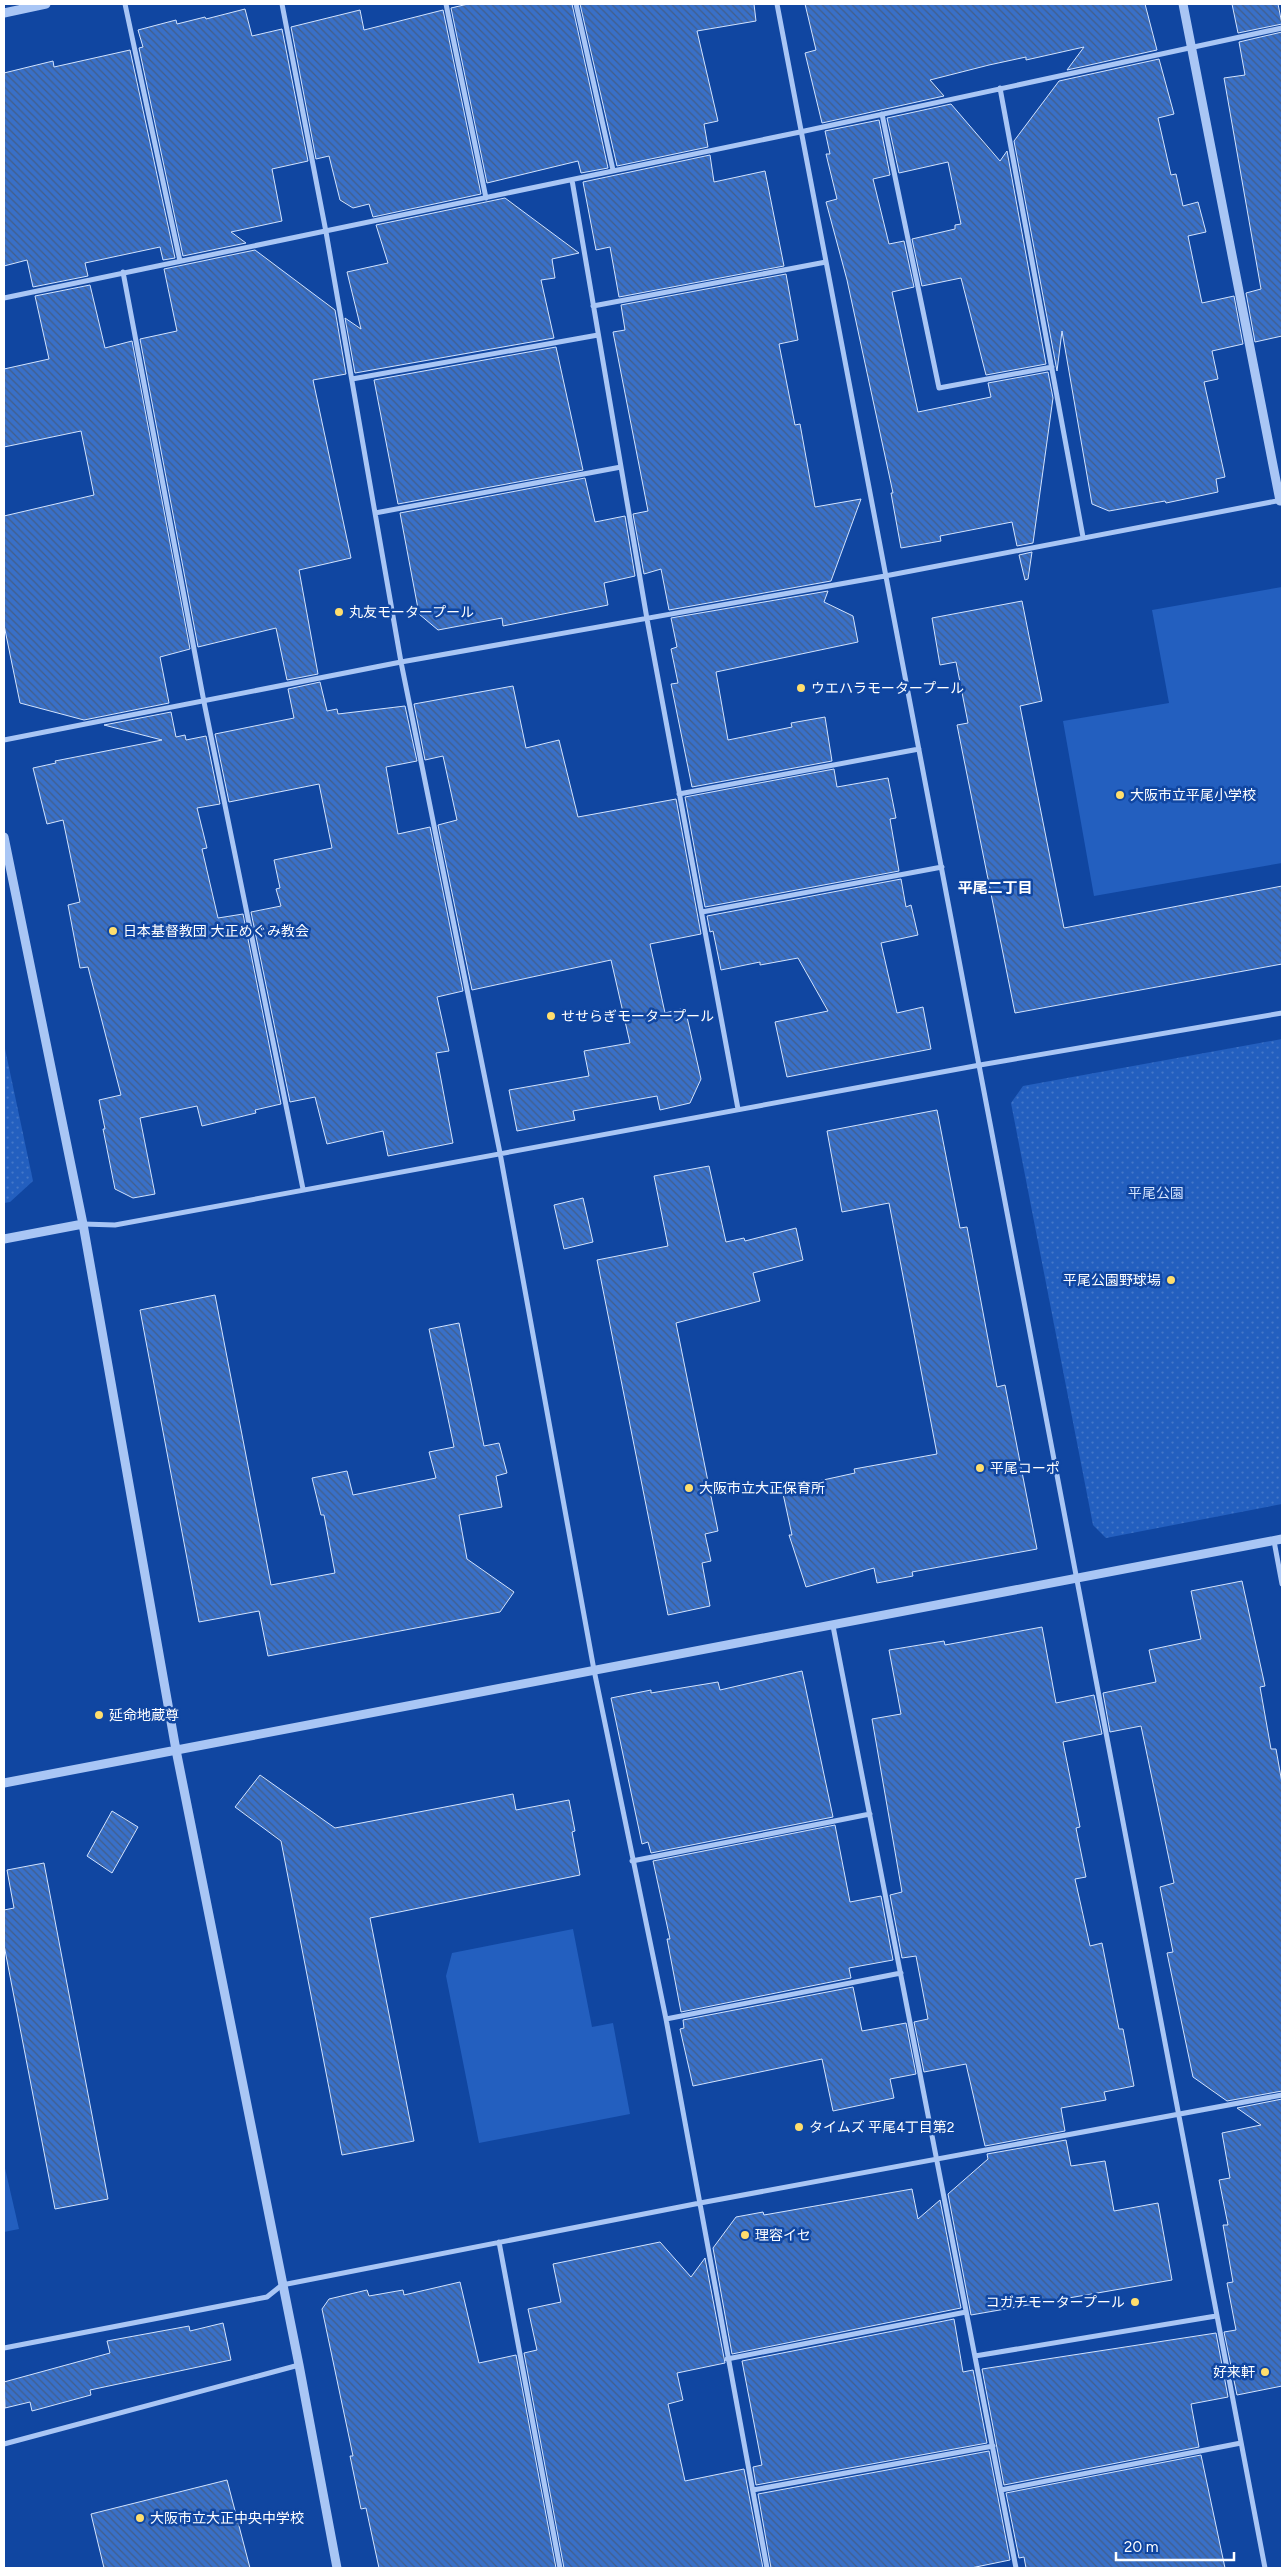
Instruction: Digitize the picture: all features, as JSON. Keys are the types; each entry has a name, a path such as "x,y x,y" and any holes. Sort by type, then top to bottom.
{"street":[{"path":"4,13 46,4"},
{"path":"125,4 180,261"},
{"path":"282,4 326,232 402,662 500,1153 594,1670 666,2019 727,2359 767,2568"},
{"path":"446,4 486,198"},
{"path":"576,4 612,170"},
{"path":"777,4 1265,2568"},
{"path":"4,740 402,662 886,576 1281,500 1183,4"},
{"path":"4,298 800,132 1282,28"},
{"path":"1000,88 1083,537"},
{"path":"882,114 939,388 1052,367"},
{"path":"572,180 647,619 738,1109"},
{"path":"593,306 826,262"},
{"path":"123,272 204,702 303,1189"},
{"path":"352,379 598,335"},
{"path":"375,513 621,467"},
{"path":"679,794 919,749"},
{"path":"4,837 83,1224 176,1750 299,2365 337,2568"},
{"path":"702,912 942,867"},
{"path":"4,1239 83,1224 115,1225 980,1065 1282,1013"},
{"path":"4,1783 1278,1540 1282,1584"},
{"path":"833,1626 1016,2568"},
{"path":"632,1861 870,1814"},
{"path":"666,2019 901,1973"},
{"path":"4,2348 267,2297 282,2285 499,2242 1282,2095"},
{"path":"499,2242 560,2568"},
{"path":"727,2359 966,2312"},
{"path":"975,2356 1216,2316"},
{"path":"4,2444 299,2365"},
{"path":"1001,2490 1241,2443"},
{"path":"753,2490 992,2446"}],"green space":[{"path":"1282,587 1282,863 1094,896 1063,721 1169,703 1152,610"},
{"name":"平尾公園","path":"1282,1039 1282,1504 1106,1538 1093,1525 1011,1103 1023,1086"},
{"path":"4,1044 33,1181 10,1202 4,1203"},
{"path":"573,1929 592,2027 613,2023 630,2114 479,2143 446,1976 452,1953"},
{"path":"4,2164 19,2229 4,2232"}],"building":[{"path":"468,4 572,4 608,168 581,173 578,161 487,183 451,8"},
{"path":"580,4 754,4 756,21 697,31 718,121 704,124 708,147 617,166"},
{"path":"805,4 1145,4 1157,50 1067,70 1084,47 1026,60 1026,57 989,65 930,80 944,96 822,123 805,53 816,50"},
{"path":"1232,4 1278,4 1282,24 1238,33"},
{"path":"245,9 252,36 282,29 308,161 272,169 282,221 231,232 246,243 183,256 139,48 143,47 138,30 176,20 177,24"},
{"path":"360,10 364,30 443,10 481,194 373,217 369,204 353,208 340,200 329,156 316,159 291,27"},
{"path":"1282,32 1282,336 1255,342 1246,293 1261,289 1224,78 1245,75 1239,42"},
{"path":"130,50 175,258 163,260 160,247 85,263 88,276 33,287 27,260 4,266 4,73 53,61 54,67"},
{"path":"1159,59 1174,114 1158,118 1171,175 1176,174 1183,206 1198,202 1206,232 1188,236 1202,303 1234,296 1243,344 1212,351 1218,379 1204,382 1225,477 1216,479 1218,492 1166,503 1165,501 1109,511 1092,504 1062,331 1057,371 1014,141 1059,81"},
{"path":"951,104 1000,161 1007,151 1046,364 986,375 961,278 922,286 912,239 955,229 955,225 961,224 948,162 899,173 887,118"},
{"path":"879,120 890,175 873,179 889,244 904,241 914,287 892,292 918,412 991,397 988,383 1048,372 1053,398 1033,543 1017,546 1012,522 940,536 941,541 901,548 891,493 893,493 847,280 826,202 837,199 826,154 830,154 825,131"},
{"path":"710,155 714,182 765,171 784,266 619,297 610,247 596,250 583,182"},
{"path":"505,198 579,253 552,259 555,278 541,280 554,338 355,373 345,318 361,329 347,272 388,263 376,225"},
{"path":"255,250 335,310 346,374 313,380 351,558 299,570 318,674 287,680 276,628 198,647 140,339 177,331 164,269"},
{"path":"786,274 798,340 779,344 795,425 800,424 815,507 861,499 831,581 669,610 661,569 644,574 633,514 648,511 613,332 625,330 621,305"},
{"path":"90,285 105,348 132,341 190,649 160,657 169,703 84,720 20,703 4,625 4,516 94,495 81,431 4,447 4,369 49,359 35,296"},
{"path":"556,347 583,470 398,504 374,380"},
{"path":"585,478 595,522 625,516 635,576 604,583 608,605 503,626 502,618 438,630 419,614 400,513"},
{"path":"1032,552 1028,579 1025,580 1019,555"},
{"path":"828,591 824,602 853,616 858,642 716,672 728,740 792,727 791,723 825,717 832,761 692,787 671,684 678,683 671,649 677,647 671,618"},
{"path":"1022,601 1042,701 1020,706 1064,928 1282,886 1282,964 1015,1013 957,725 968,723 956,662 940,665 932,618"},
{"path":"320,682 327,711 337,709 338,714 405,706 417,761 386,767 398,834 430,827 463,991 437,997 449,1051 436,1053 453,1143 388,1156 383,1131 327,1144 315,1097 290,1102 251,912 281,906 276,889 280,888 274,860 332,848 319,784 229,802 215,734 294,718 288,689"},
{"path":"513,686 526,748 559,740 578,817 676,799 701,934 650,944 665,1013 685,1008 701,1079 690,1103 660,1110 657,1096 573,1111 575,1120 517,1131 509,1090 589,1076 584,1051 630,1043 611,960 472,990 438,825 457,820 443,756 425,760 414,704"},
{"path":"171,712 176,737 185,735 186,740 206,736 220,804 197,808 207,848 202,849 218,918 243,914 281,1104 255,1110 256,1113 202,1126 197,1106 140,1118 155,1194 133,1198 115,1189 103,1129 105,1129 99,1100 121,1095 88,967 80,968 68,905 80,902 63,820 47,824 33,768 56,763 55,761 162,740 104,725"},
{"path":"834,769 837,787 888,778 896,818 890,819 899,871 705,907 685,797"},
{"path":"901,879 906,907 911,905 918,935 881,943 897,1013 923,1007 931,1049 787,1077 775,1022 828,1011 798,958 760,965 760,962 721,970 713,931 710,932 707,916"},
{"path":"937,1110 960,1228 967,1227 997,1387 1005,1385 1037,1549 912,1572 913,1576 877,1583 874,1568 806,1587 789,1535 792,1535 782,1489 855,1473 854,1469 937,1454 889,1203 842,1212 827,1131"},
{"path":"709,1166 726,1242 744,1238 745,1241 796,1228 803,1260 753,1273 760,1301 676,1323 718,1531 705,1534 711,1561 702,1563 710,1606 668,1615 597,1260 668,1246 654,1176"},
{"path":"583,1198 593,1242 564,1249 554,1205"},
{"path":"215,1295 271,1585 335,1573 324,1515 321,1515 312,1478 347,1471 353,1495 436,1478 429,1452 454,1447 429,1329 459,1323 484,1446 499,1443 507,1473 496,1476 502,1507 459,1515 467,1559 514,1592 500,1612 268,1656 259,1611 199,1622 140,1310"},
{"path":"1242,1581 1265,1686 1260,1687 1271,1749 1276,1749 1282,1783 1282,2091 1227,2101 1193,2077 1167,1953 1173,1952 1160,1887 1174,1883 1141,1726 1110,1732 1103,1693 1156,1682 1149,1650 1201,1639 1191,1591"},
{"path":"1042,1627 1056,1703 1094,1695 1102,1734 1063,1742 1080,1827 1076,1828 1086,1877 1075,1879 1090,1946 1102,1943 1119,2029 1123,2029 1134,2086 1104,2092 1106,2100 1061,2108 1065,2131 985,2146 966,2064 924,2072 914,2022 928,2019 916,1956 902,1958 890,1895 902,1892 872,1719 901,1714 889,1650 944,1641 945,1645"},
{"path":"802,1671 833,1817 651,1853 648,1842 642,1844 611,1698 651,1690 651,1693 718,1682 720,1690"},
{"path":"260,1775 335,1828 513,1794 516,1810 569,1800 575,1831 572,1832 580,1875 370,1918 414,2141 342,2155 281,1841 235,1807"},
{"path":"112,1811 138,1827 112,1873 87,1856"},
{"path":"835,1825 850,1902 881,1896 893,1960 849,1968 851,1978 681,2012 667,1939 670,1939 653,1861"},
{"path":"44,1863 108,2199 55,2209 4,1945 4,1910 14,1908 7,1870"},
{"path":"853,1987 862,2031 906,2023 916,2074 890,2079 894,2098 833,2111 822,2059 693,2086 680,2029 684,2028 683,2020"},
{"path":"1282,2099 1282,2386 1237,2395 1224,2332 1236,2330 1227,2283 1233,2282 1223,2225 1228,2225 1219,2180 1230,2178 1222,2133 1261,2125 1237,2108"},
{"path":"1066,2140 1071,2166 1105,2161 1114,2211 1158,2203 1172,2280 971,2315 948,2194 988,2159 987,2154"},
{"path":"912,2189 918,2219 940,2200 961,2308 732,2354 713,2248 736,2217 763,2212 764,2215"},
{"path":"660,2242 691,2277 705,2258 725,2363 677,2373 683,2400 668,2404 685,2481 744,2469 763,2568 564,2568 524,2353 537,2350 528,2309 561,2302 553,2264"},
{"path":"460,2282 479,2363 516,2355 556,2568 379,2568 366,2508 361,2509 350,2456 353,2456 322,2309 329,2299 367,2290 369,2296 403,2290 404,2295"},
{"path":"954,2319 963,2372 973,2370 987,2443 756,2485 753,2467 762,2465 742,2361"},
{"path":"223,2323 231,2360 90,2390 91,2395 32,2411 30,2402 5,2408 4,2382 110,2353 107,2341 189,2326 190,2331"},
{"path":"1216,2333 1228,2397 1191,2404 1199,2447 1004,2485 982,2369"},
{"path":"989,2451 1010,2560 971,2568 771,2568 758,2494"},
{"path":"1201,2455 1225,2568 1026,2568 1024,2557 1019,2558 1006,2493"},
{"path":"227,2480 250,2568 104,2568 91,2514"}],"place":[{"name":"丸友モータープール","path":"339,612"},
{"name":"ウエハラモータープール","path":"801,688"},
{"name":"大阪市立平尾小学校","path":"1120,795"},
{"name":"日本基督教団 大正めぐみ教会","path":"113,931"},
{"name":"せせらぎモータープール","path":"551,1016"},
{"name":"平尾公園野球場","path":"1171,1280"},
{"name":"平尾コーポ","path":"980,1468"},
{"name":"大阪市立大正保育所","path":"689,1488"},
{"name":"延命地蔵尊","path":"99,1715"},
{"name":"タイムズ 平尾4丁目第2","path":"799,2127"},
{"name":"理容イセ","path":"745,2235"},
{"name":"コガチモータープール","path":"1135,2302"},
{"name":"好来軒","path":"1265,2372"},
{"name":"大阪市立大正中央中学校","path":"140,2518"}],"district":[{"name":"平尾二丁目","path":"995,888"}]}
